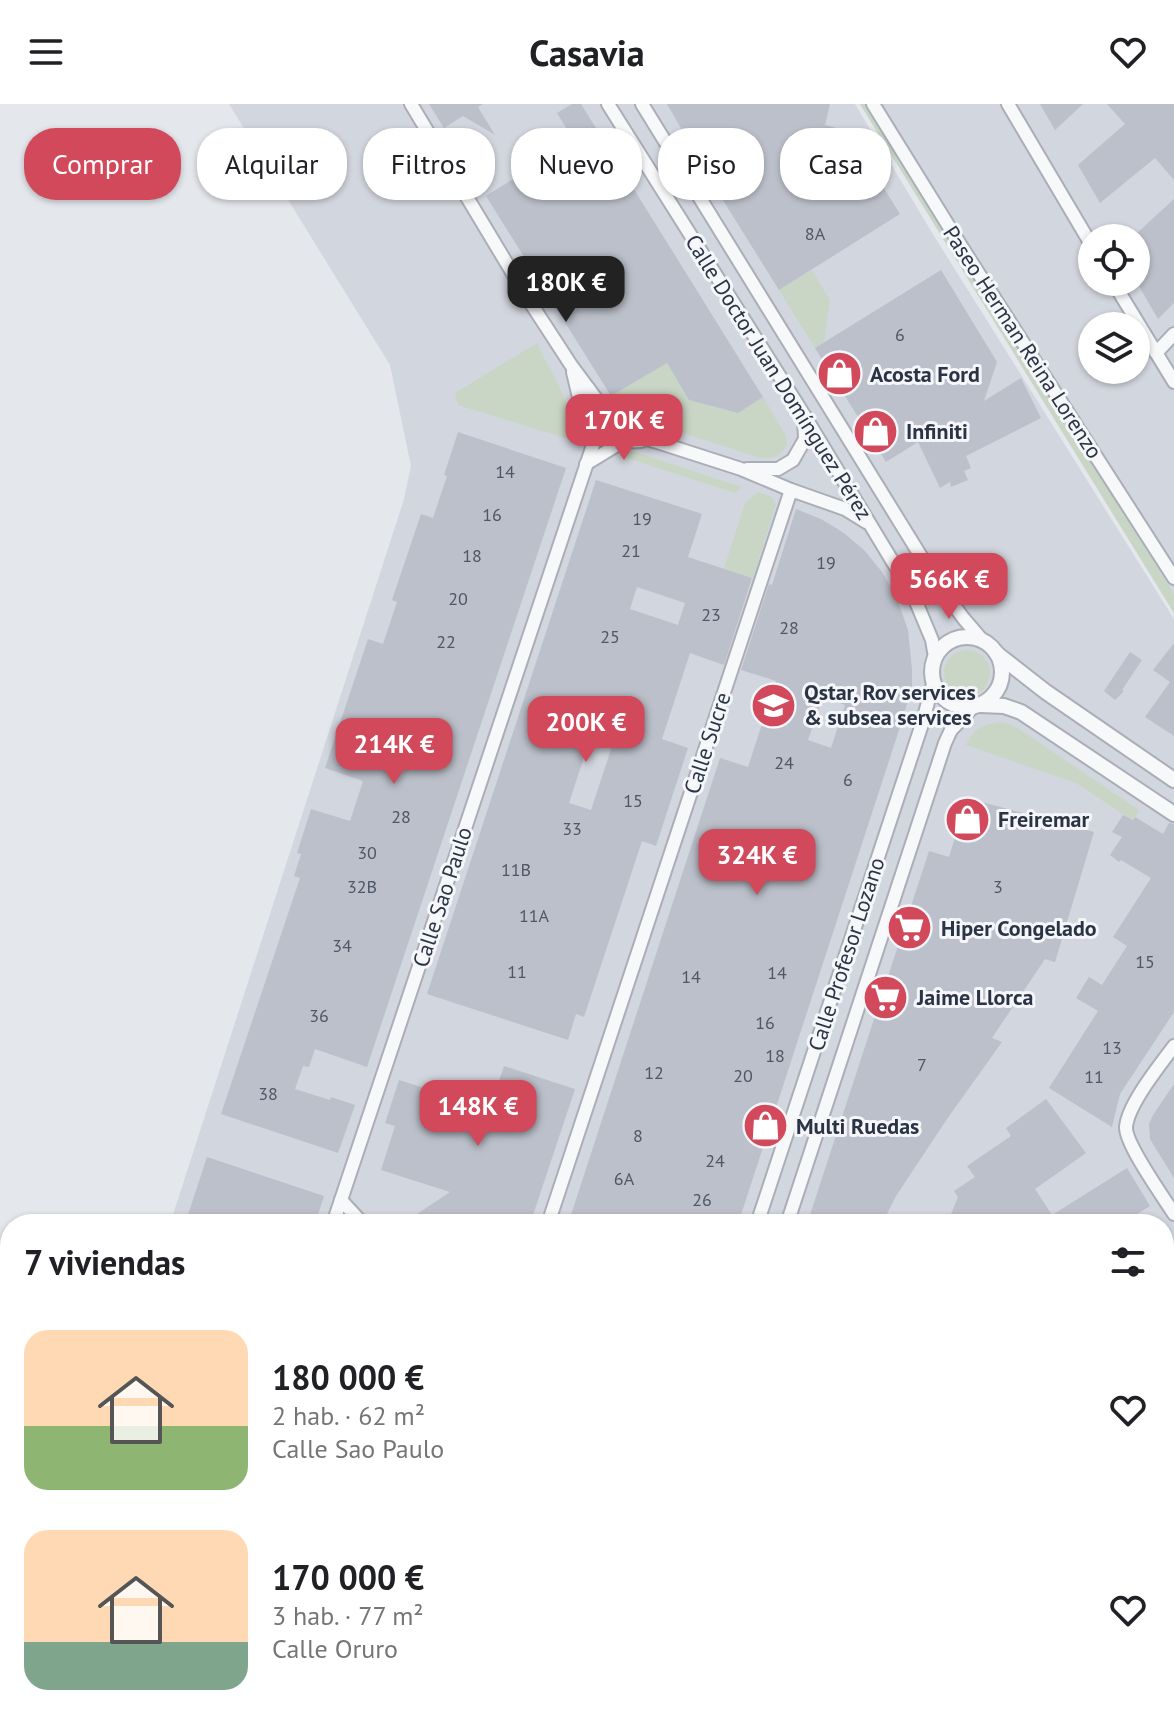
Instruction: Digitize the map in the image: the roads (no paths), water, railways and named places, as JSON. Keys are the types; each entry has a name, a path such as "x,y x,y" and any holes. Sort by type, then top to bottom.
{"street":[{"path":"411,104 571,365 606,412 654,441"},
{"name":"Calle Doctor Juan Domínguez Pérez","path":"608,104 804,415 914,597 932,640 935,657"},
{"name":"Calle Doctor Juan Domínguez Pérez","path":"642,104 938,584 982,640"},
{"name":"Paseo Herman Reina Lorenzo","path":"873,104 1174,578"},
{"path":"1008,104 1079,224"},
{"path":"1121,296 1174,382"},
{"path":"1156,353 1174,334"},
{"path":"571,365 588,424 741,469 845,509 873,528"},
{"path":"588,388 598,410 599,427"},
{"path":"741,469 778,469 793,460 805,439 804,415"},
{"name":"Calle Sao Paulo","path":"336,1214 599,427"},
{"path":"586,464 622,442 654,441"},
{"name":"Calle Sucre","path":"551,1214 791,490"},
{"path":"1174,780 1046,692 982,640 961,637 950,641 935,657 931,675 933,684 948,703 959,707 1004,706 1021,712 1174,814"},
{"path":"976,706 993,696 999,686 1001,663 996,653"},
{"name":"Calle Profesor Lozano","path":"760,1214 933,684"},
{"name":"Calle Profesor Lozano","path":"790,1214 945,743 951,730 976,706"},
{"path":"1174,1046 1135,1100 1126,1128 1131,1145 1174,1214"},
{"path":"341,1200 354,1214"}],"place":[{"name":"Acosta Ford","path":"839,374"},
{"name":"Infiniti","path":"875,431"},
{"name":"Qstar, Rov services & subsea services","path":"773,705"},
{"name":"Freiremar","path":"967,819"},
{"name":"Hiper Congelado","path":"910,928"},
{"name":"Jaime Llorca","path":"886,997"},
{"name":"Multi Ruedas","path":"765,1126"}]}
